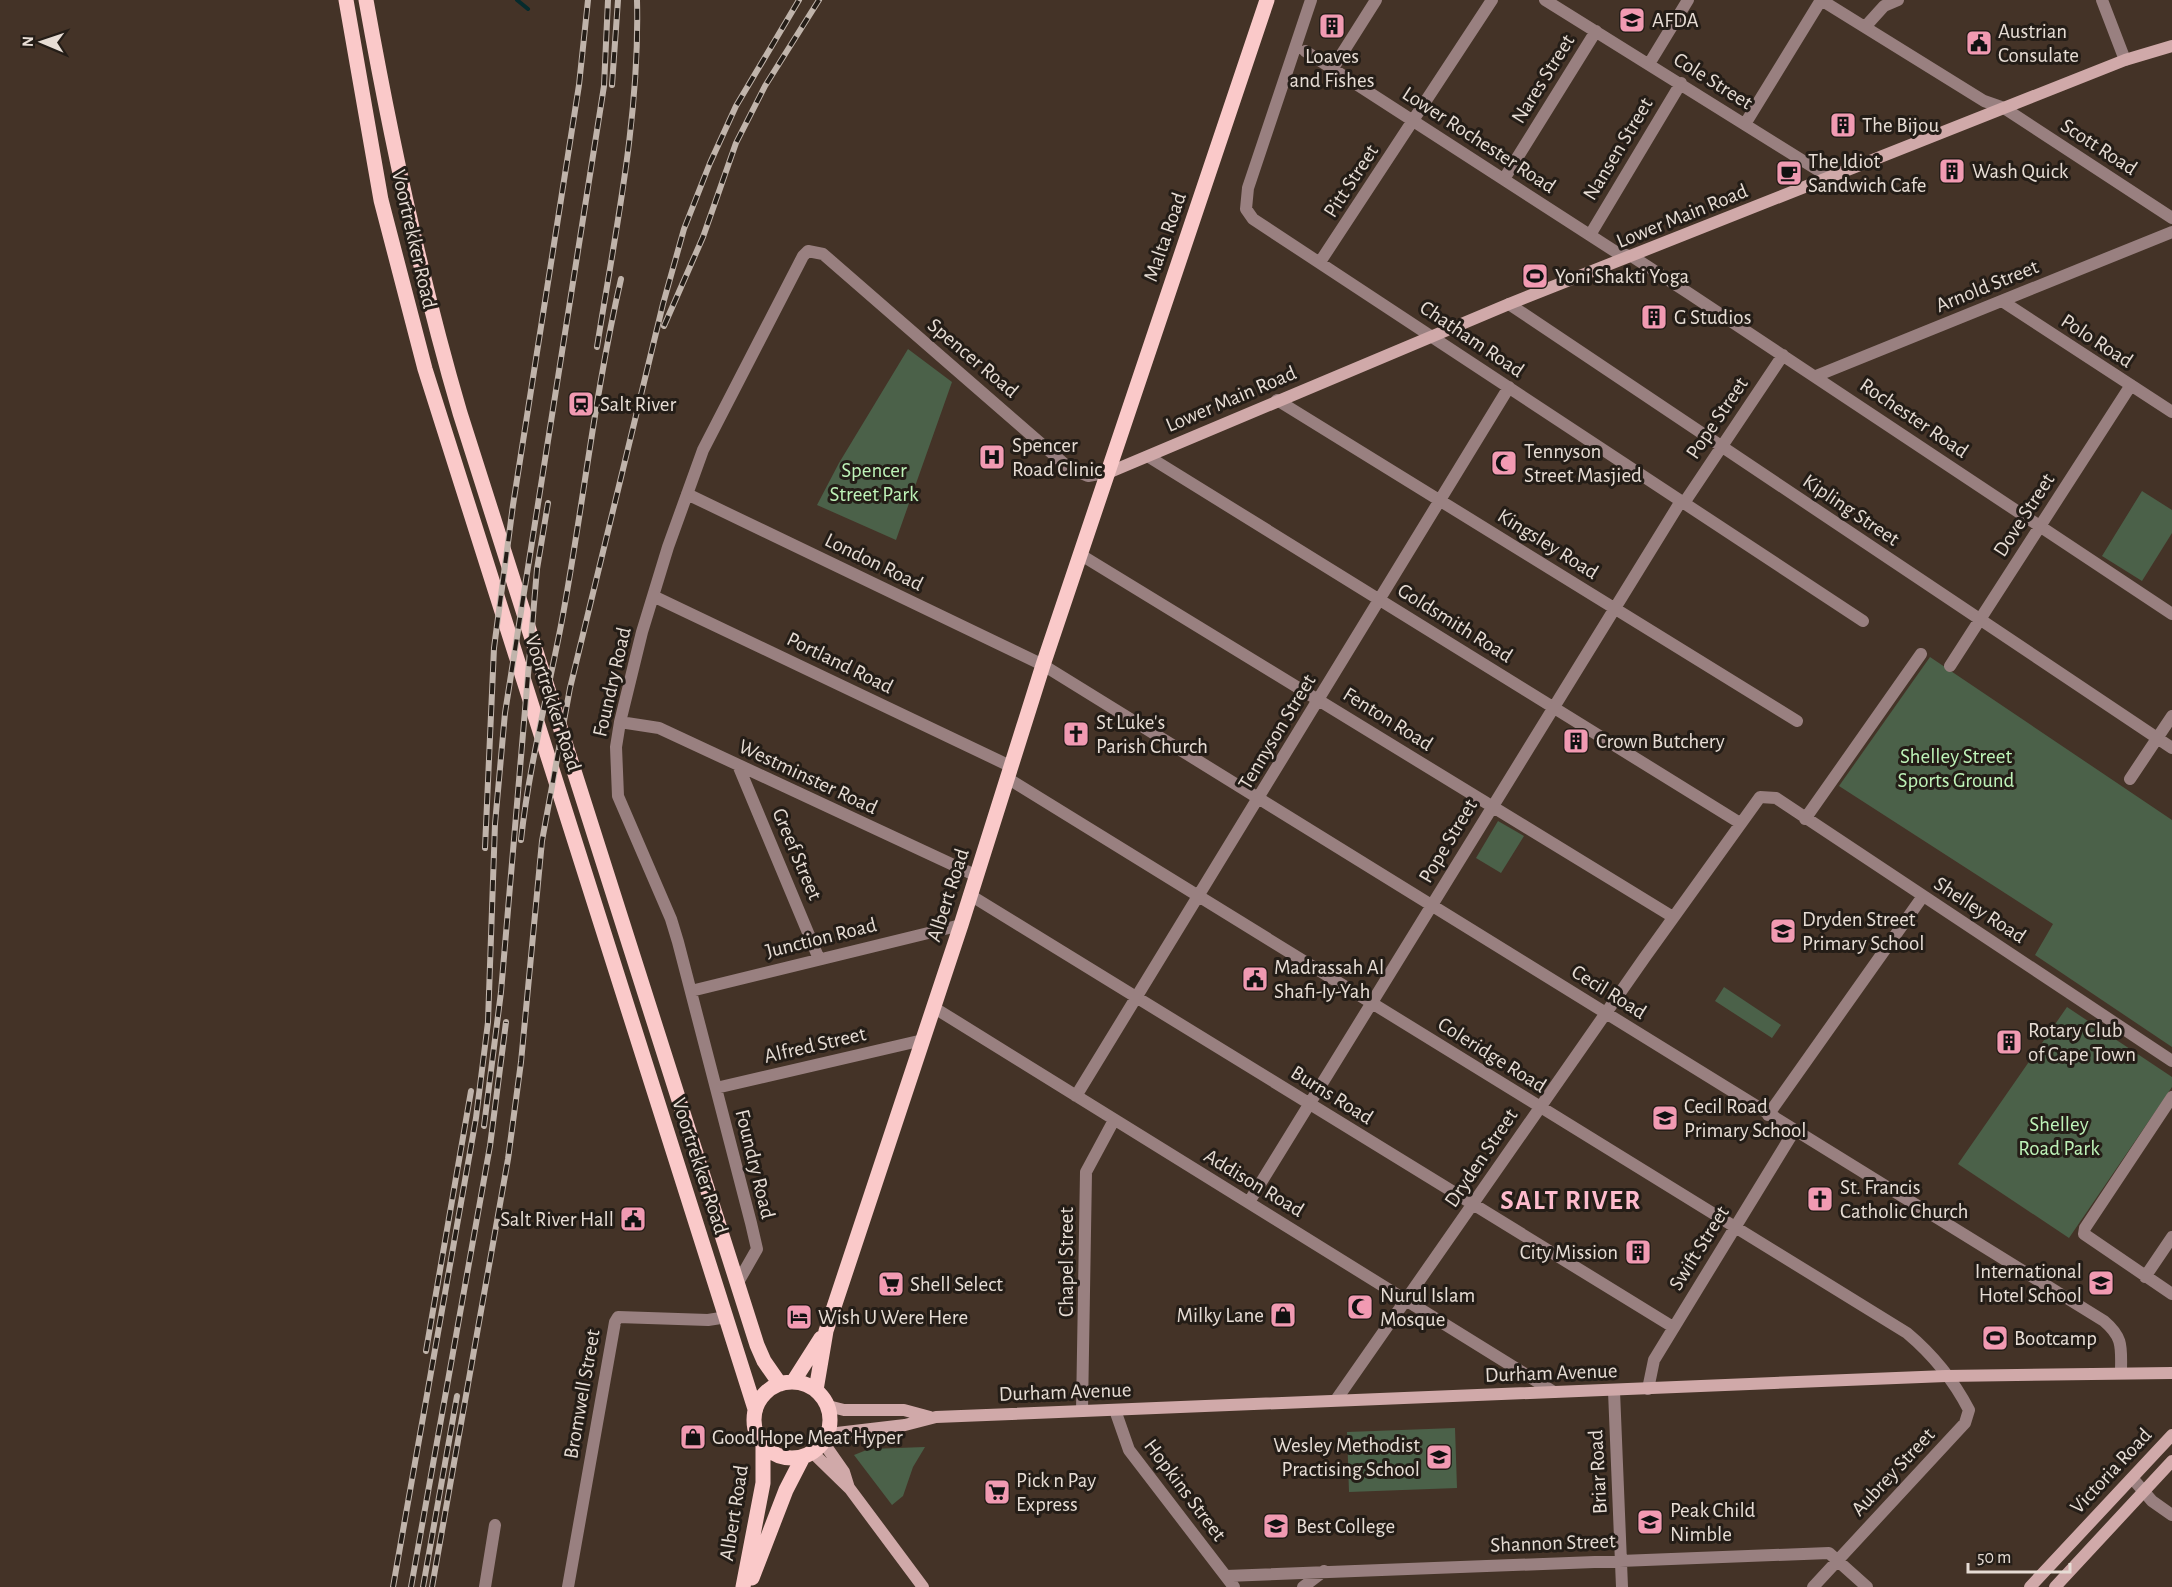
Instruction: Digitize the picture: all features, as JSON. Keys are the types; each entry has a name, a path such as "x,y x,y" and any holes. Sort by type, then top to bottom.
{"main road":[{"name":"Voortrekker Road","path":"346,0 381,200 416,339 671,1148 756,1409"},
{"name":"Voortrekker Road","path":"366,0 399,177 440,346 737,1284 764,1361 787,1383"},
{"name":"Malta Road","path":"1110,472 1267,0"},
{"name":"Malta Road","path":"1263,17 1272,0"},
{"name":"Albert Road","path":"816,1390 826,1330 961,925 1043,665 1110,472"},
{"name":"Albert Road","path":"787,1383 826,1330"},
{"path":"787,1383 806,1384 816,1390 828,1406 830,1422 817,1447 781,1457 763,1445 754,1424 756,1409 765,1394 787,1383"},
{"name":"Albert Road","path":"743,1587 763,1483 763,1445"},
{"name":"Albert Road","path":"748,1587 786,1490 817,1447"}],"street":[{"name":"Chatham Road","path":"1311,0 1245,200 1246,209 1253,219 1863,621"},
{"path":"1333,68 1376,0"},
{"name":"Pitt Street","path":"1320,262 1492,0"},
{"name":"Cole Street","path":"1545,0 1829,177"},
{"path":"1649,64 1688,0"},
{"path":"1745,123 1821,0"},
{"name":"Scott Road","path":"1821,0 1984,100 2004,108 2172,218"},
{"path":"1865,27 1884,6 1898,0"},
{"path":"2102,0 2125,60"},
{"name":"Nares Street","path":"1504,179 1596,31"},
{"name":"Lower Main Road","path":"1110,472 1509,304 1633,257 2125,60 2172,46"},
{"name":"Lower Rochester Road","path":"1305,51 1616,252 1633,257"},
{"name":"Nansen Street","path":"1590,235 1680,84"},
{"name":"Arnold Street","path":"1816,376 2172,232"},
{"name":"Foundry Road","path":"737,1284 757,1249 671,919 618,796 616,747 620,722 653,596 703,450 803,256 808,251 818,252"},
{"name":"Spencer Road","path":"818,252 1069,468 1088,476 1110,472"},
{"name":"Rochester Road","path":"1633,257 1816,376 2172,614"},
{"name":"Polo Road","path":"2002,301 2172,412"},
{"name":"Kipling Street","path":"1509,304 2172,748"},
{"name":"Pope Street","path":"1249,1202 1614,608 1783,355"},
{"name":"Dove Street","path":"1950,666 2131,385"},
{"name":"Tennyson Street","path":"1076,1096 1509,387"},
{"name":"Kingsley Road","path":"1277,400 1797,721"},
{"name":"Goldsmith Road","path":"1149,457 1740,823"},
{"name":"London Road","path":"687,494 1043,665"},
{"name":"Fenton Road","path":"1081,555 1674,917"},
{"name":"Portland Road","path":"653,596 1008,772"},
{"path":"1805,819 1921,654"},
{"name":"Cecil Road","path":"1043,665 2104,1321 2117,1332 2120,1341 2121,1373"},
{"path":"2130,779 2172,716"},
{"name":"Westminster Road","path":"620,722 658,729 976,876"},
{"name":"Greef Street","path":"738,765 819,959"},
{"name":"Coleridge Road","path":"1008,772 1198,897 1907,1333 1926,1350 1946,1377"},
{"name":"Shelley Road","path":"1766,796 1776,798 2172,1060"},
{"name":"Dryden Street","path":"1336,1400 1740,823 1756,801 1766,796"},
{"name":"Burns Road","path":"970,895 1673,1328"},
{"path":"1768,1115 1923,896"},
{"name":"Junction Road","path":"691,991 961,925"},
{"name":"Addison Road","path":"933,1007 1554,1392"},
{"name":"Alfred Street","path":"716,1089 923,1040"},
{"path":"2172,1096 2084,1234 2172,1294"},
{"name":"Chapel Street","path":"1082,1411 1086,1172 1114,1120"},
{"name":"Swift Street","path":"1648,1389 1654,1360 1794,1131"},
{"path":"2145,1276 2172,1237"},
{"name":"Bromwell Street","path":"568,1587 615,1322 618,1317 708,1320 727,1317"},
{"name":"Durham Avenue","path":"817,1447 931,1418 1946,1377 2172,1373"},
{"name":"Aubrey Street","path":"1813,1587 1965,1422 1969,1410 1962,1396 1946,1377"},
{"name":"Briar Road","path":"1614,1390 1622,1587"},
{"name":"Durham Avenue","path":"828,1406 844,1410 904,1410 931,1418"},
{"name":"Hopkins Street","path":"1115,1410 1129,1450 1234,1587"},
{"name":"Victoria Road","path":"2030,1587 2172,1435"},
{"path":"817,1447 844,1472 850,1489 923,1587"},
{"name":"Victoria Road","path":"2055,1587 2172,1461"},
{"path":"2133,1479 2152,1501 2172,1515"},
{"path":"484,1587 495,1525"},
{"name":"Shannon Street","path":"1226,1576 1829,1553 1868,1587"},
{"path":"1303,1587 1324,1571"}],"green space":[{"name":"Spencer Street Park","path":"908,349 952,382 896,540 817,505 839,463"},
{"path":"2142,491 2172,510 2172,533 2142,581 2102,556"},
{"name":"Shelley Street Sports Ground","path":"1930,657 2172,820 2172,1047 2035,955 2053,924 1839,786"},
{"path":"1498,821 1524,836 1501,873 1476,858"},
{"path":"1724,987 1781,1025 1772,1038 1715,1001"},
{"name":"Shelley Road Park","path":"2067,1007 2172,1077 2172,1087 2069,1238 1958,1164"},
{"path":"1455,1428 1457,1488 1349,1492 1347,1432"},
{"path":"925,1447 913,1467 903,1496 892,1505 854,1455 869,1449"}],"waterway":[{"path":"517,0 528,9"}],"railway":[{"path":"485,848 494,648 513,505 579,85 588,0"},
{"path":"393,1587 476,1118 488,1022 495,824 505,713 604,86 608,0"},
{"path":"612,85 618,0"},
{"path":"597,347 625,175 635,88 637,0"},
{"path":"432,1587 508,1159 521,1062 542,841 570,688 663,304 684,229 736,106 799,0"},
{"path":"664,326 703,237 736,143 765,86 819,0"},
{"path":"521,840 539,730 562,620 596,407 621,279"},
{"path":"484,1126 501,992 537,569 548,503"},
{"path":"411,1587 490,1146 506,1022"},
{"path":"426,1351 471,1091"},
{"path":"423,1587 457,1396"}],"place":[{"name":"AFDA","path":"1632,20"},
{"name":"Loaves and Fishes","path":"1332,26"},
{"name":"Austrian Consulate","path":"1979,43"},
{"name":"The Bijou","path":"1843,125"},
{"name":"Wash Quick","path":"1952,171"},
{"name":"The Idiot Sandwich Cafe","path":"1789,173"},
{"name":"Yoni Shakti Yoga","path":"1535,276"},
{"name":"G Studios","path":"1654,317"},
{"name":"Salt River","path":"581,404"},
{"name":"Spencer Road Clinic","path":"992,457"},
{"name":"Tennyson Street Masjied","path":"1504,463"},
{"name":"St Luke's Parish Church","path":"1076,734"},
{"name":"Crown Butchery","path":"1576,741"},
{"name":"Dryden Street Primary School","path":"1783,931"},
{"name":"Madrassah Al Shafi-Iy-Yah","path":"1255,979"},
{"name":"Rotary Club of Cape Town","path":"2009,1042"},
{"name":"Cecil Road Primary School","path":"1665,1118"},
{"name":"St. Francis Catholic Church","path":"1820,1199"},
{"name":"Salt River Hall","path":"633,1219"},
{"name":"City Mission","path":"1638,1252"},
{"name":"International Hotel School","path":"2101,1283"},
{"name":"Shell Select","path":"891,1284"},
{"name":"Nurul Islam Mosque","path":"1360,1307"},
{"name":"Milky Lane","path":"1283,1315"},
{"name":"Wish U Were Here","path":"799,1317"},
{"name":"Bootcamp","path":"1995,1338"},
{"name":"Good Hope Meat Hyper","path":"693,1437"},
{"name":"Wesley Methodist Practising School","path":"1439,1457"},
{"name":"Pick n Pay Express","path":"997,1492"},
{"name":"Peak Child Nimble","path":"1650,1522"},
{"name":"Best College","path":"1276,1526"}],"district":[{"name":"SALT RIVER","path":"1571,1200"}]}
